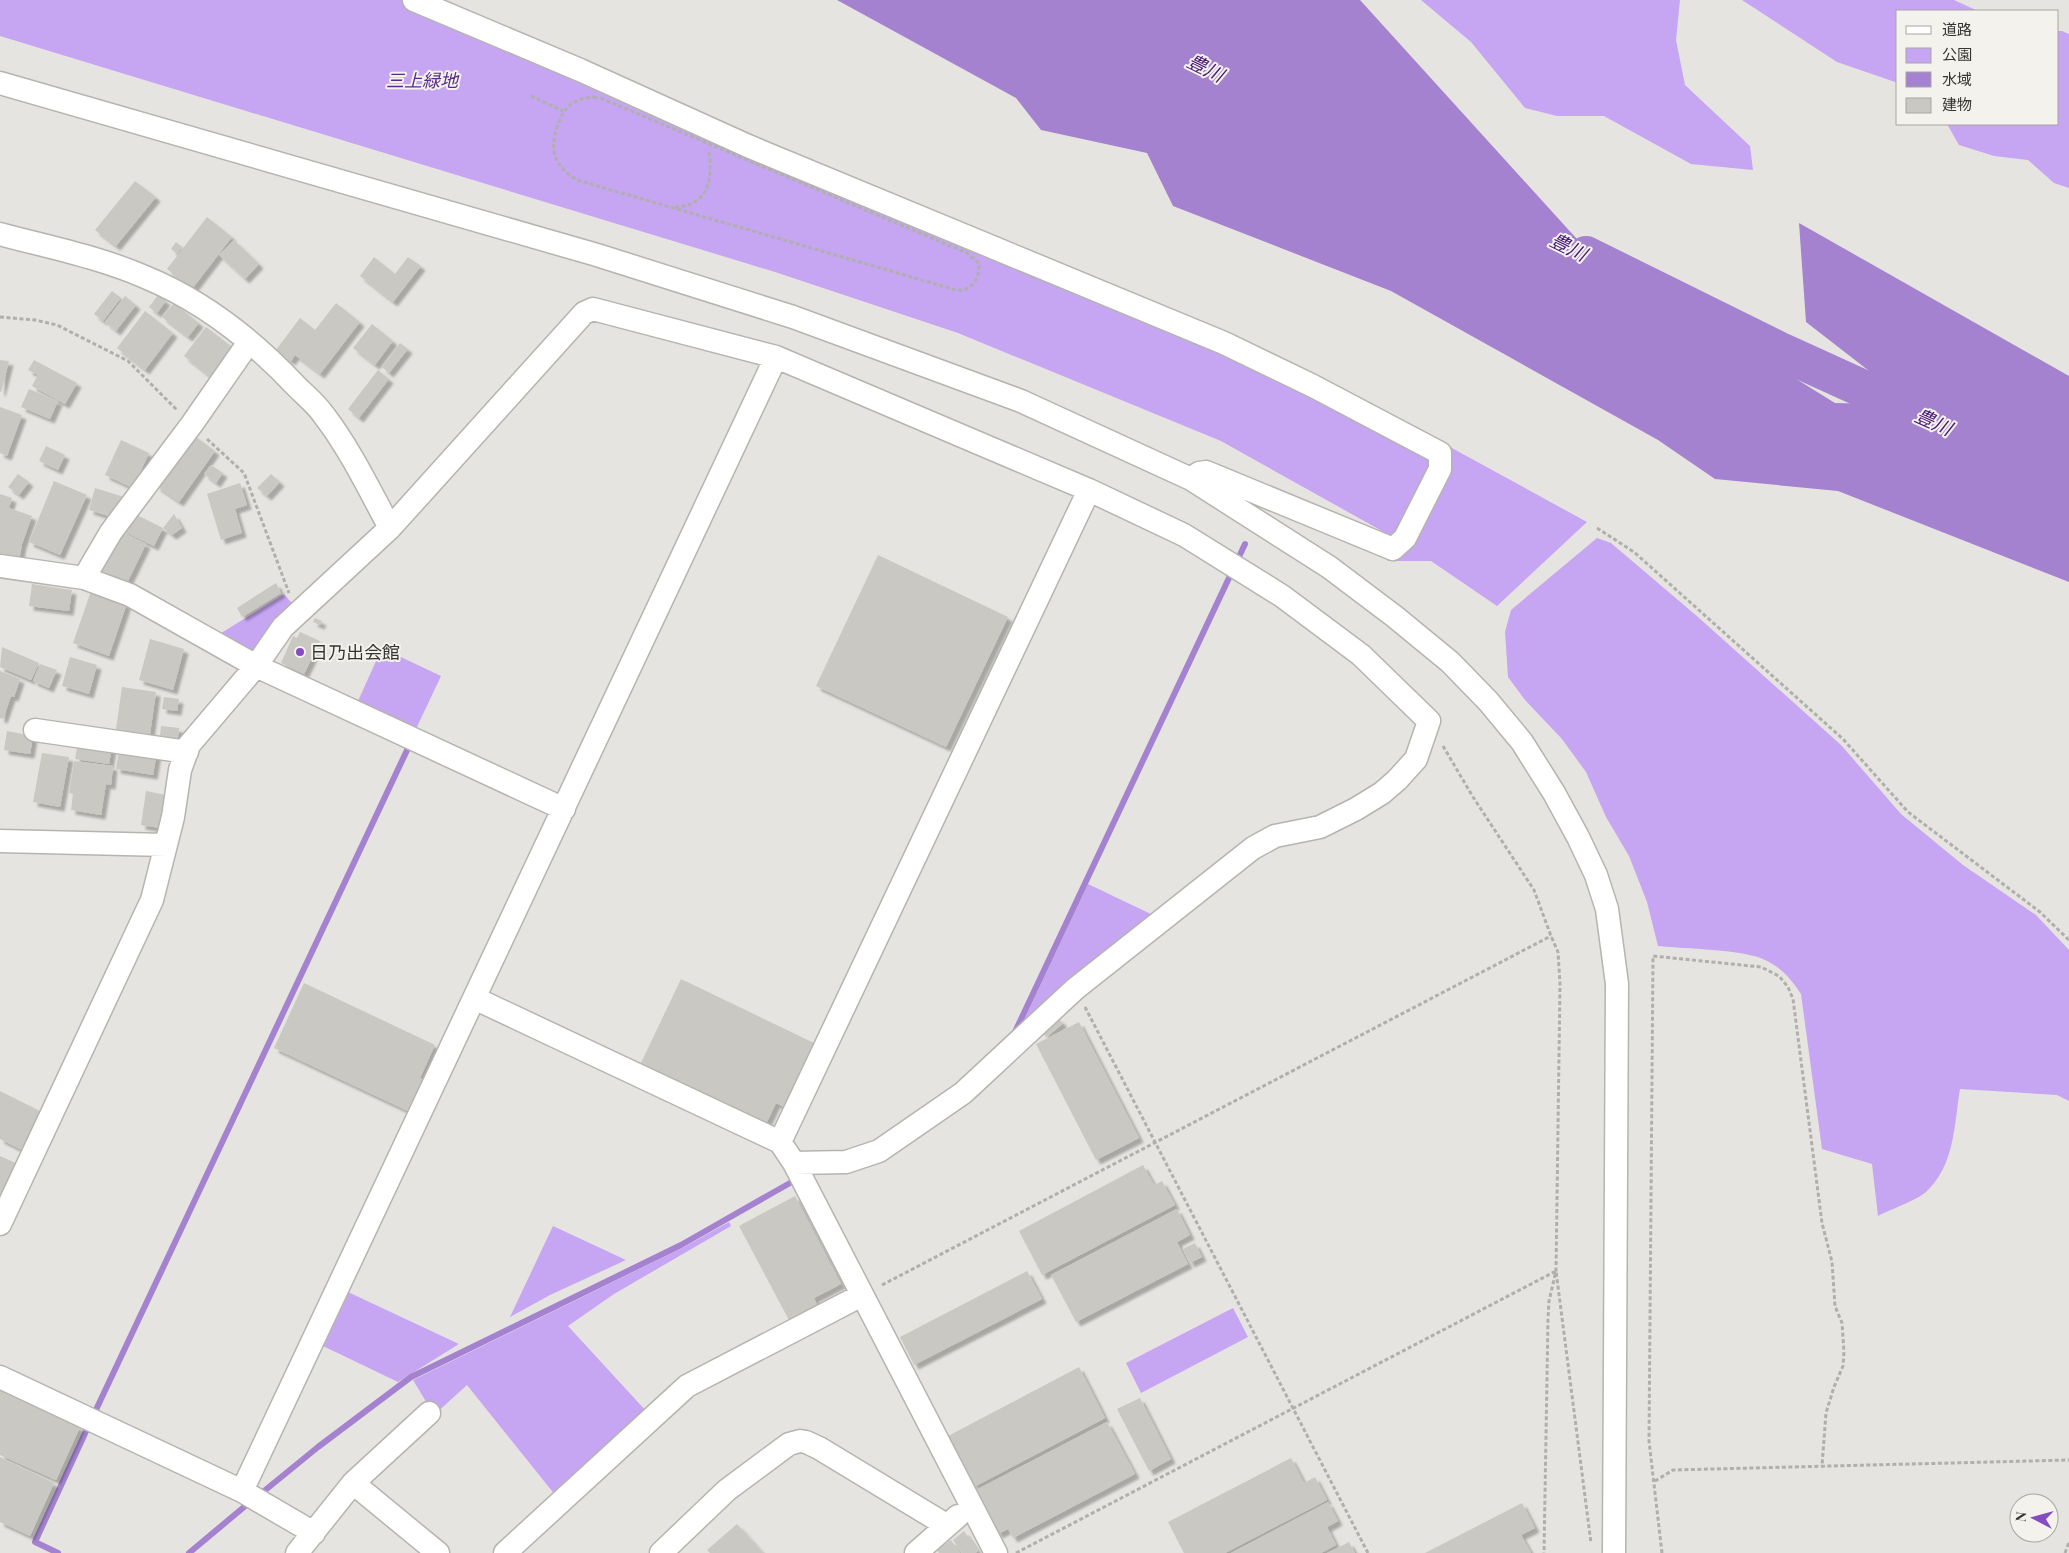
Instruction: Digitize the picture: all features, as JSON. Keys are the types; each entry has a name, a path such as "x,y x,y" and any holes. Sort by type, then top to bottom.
{"street":[{"path":"414,0 580,70 748,146 1224,343 1313,386 1440,453 1440,469 1405,538 1392,549 1206,472 1199,473 1191,479"},
{"path":"0,83 597,255 793,316 1021,401 1191,479 1329,567 1394,616 1450,662 1488,701 1522,742 1558,800 1578,837 1596,875 1607,909 1617,984 1614,1553"},
{"path":"0,234 113,264 146,277 194,300 250,342 277,365 323,413 356,464 390,528"},
{"path":"0,1224 152,900 173,817 180,770 190,745 256,666 283,627 390,528 584,313 593,309 776,357 1089,490 1184,535 1282,596 1361,655 1429,721 1416,759 1382,793 1356,809 1320,827 1275,836 1253,848 1076,989 963,1093 879,1150 846,1162 794,1163"},
{"path":"84,578 111,532 192,424 250,342"},
{"path":"242,1491 776,357"},
{"path":"780,1142 1089,490"},
{"path":"0,566 84,578 130,595 256,666 564,809"},
{"path":"34,730 187,752"},
{"path":"0,842 166,845"},
{"path":"474,998 780,1142 794,1163 996,1553"},
{"path":"505,1553 687,1386 862,1295"},
{"path":"0,1377 242,1491 314,1533"},
{"path":"297,1553 353,1483 429,1413"},
{"path":"661,1553 727,1490 789,1444 800,1441 819,1448 946,1525"},
{"path":"353,1483 438,1553"},
{"path":"916,1553 946,1525 972,1507"}],"path":[{"path":"531,96 563,111"},
{"path":"582,98 603,99 699,139 968,253 978,263 978,277 974,284 962,291 956,290 577,180 567,174 560,166 555,156 552,140 563,111 582,98"},
{"path":"672,207 684,207 697,202 706,190 711,176 709,152 699,139"},
{"path":"1597,528 1634,552 1843,739 1908,812 2040,912 2069,940"},
{"path":"1429,721 1474,797 1534,890 1558,952 1560,984 1556,1271 1591,1543"},
{"path":"862,1295 1551,936"},
{"path":"1662,1553 1649,1441 1653,956 1761,967 1779,976 1788,987 1793,999 1822,1223 1832,1262 1835,1306 1842,1323 1844,1352 1843,1366 1834,1386 1826,1413 1822,1466"},
{"path":"1076,989 1368,1553"},
{"path":"1015,1553 1556,1271"},
{"path":"1544,1553 1548,1318 1549,1302 1556,1271"},
{"path":"1655,1481 1672,1470 2069,1460"},
{"path":"2065,1553 2069,1542"}],"green space":[{"name":"三上緑地","path":"0,0 441,0 988,236 1439,441 1587,522 1497,606 1431,561 1388,561 1377,551 1391,536 1221,441 958,333 775,272 0,36"},
{"path":"1421,0 1680,0 1676,40 1685,85 1750,146 1753,170 1691,164 1604,116 1557,116 1525,108 1471,42"},
{"path":"1742,0 1954,0 1976,10 1896,10 1896,82 1837,62"},
{"path":"2059,31 2069,34 2069,188 2054,183 2028,160 1994,156 1959,145 1948,125 2059,125"},
{"path":"1597,538 1611,543 1698,617 1841,745 1901,814 1963,865 2036,915 2069,950 2069,1101 2057,1095 1960,1089 1952,1144 1943,1170 1936,1181 1922,1195 1878,1216 1872,1164 1822,1149 1801,994 1798,989 1786,974 1776,966 1755,956 1658,946 1647,902 1629,856 1606,817 1586,772 1562,739 1525,700 1508,677 1505,632 1511,610"},
{"path":"284,594 296,608 255,656 218,635"},
{"path":"382,648 441,676 416,729 358,701"},
{"path":"1088,884 1155,916 1016,1037"},
{"path":"729,1222 731,1226 614,1294 568,1326 647,1412 556,1496 467,1385 434,1415 413,1380 682,1248"},
{"path":"553,1226 626,1260 550,1295 510,1317"},
{"path":"348,1292 459,1344 398,1382 323,1346"},
{"path":"1233,1308 1248,1337 1141,1393 1126,1363"}],"water":[{"path":"837,0 1360,0 1586,249 1835,403 1913,405 1806,322 1799,223 2069,376 2069,582 1838,491 1715,479 1658,440 1391,291 1173,206 1147,153 1041,130 1016,98"}],"building":[{"path":"135,181 156,197 116,246 95,230"},
{"path":"207,217 232,237 192,289 167,269"},
{"path":"234,240 259,264 245,279 219,255"},
{"path":"176,242 182,247 177,254 171,249"},
{"path":"374,257 395,274 408,257 421,266 393,302 360,276"},
{"path":"112,291 121,298 103,321 94,314"},
{"path":"158,295 166,301 157,313 149,307"},
{"path":"125,296 136,305 116,331 105,322"},
{"path":"174,303 199,323 188,337 162,317"},
{"path":"336,303 360,322 320,374 295,355 291,361 276,350 300,318 315,330"},
{"path":"145,311 173,333 145,370 117,348"},
{"path":"372,324 393,341 375,365 353,348"},
{"path":"206,327 236,350 213,379 184,356"},
{"path":"400,343 408,349 389,373 382,367"},
{"path":"0,360 9,361 1,392 0,392"},
{"path":"34,360 77,383 65,404 32,386 38,375 28,370"},
{"path":"378,370 389,379 359,418 348,409"},
{"path":"29,389 58,401 50,419 21,407"},
{"path":"0,407 22,415 7,456 0,453"},
{"path":"192,434 215,451 179,502 156,486"},
{"path":"121,440 149,453 133,488 105,475"},
{"path":"46,446 65,455 58,470 39,461"},
{"path":"211,465 223,473 216,483 204,474"},
{"path":"18,474 29,482 19,495 8,487"},
{"path":"271,474 280,482 267,496 257,488"},
{"path":"54,481 87,495 60,555 29,542"},
{"path":"240,483 247,505 235,509 242,533 221,540 207,494"},
{"path":"95,488 124,497 118,519 89,510"},
{"path":"0,494 12,498 9,508 32,516 22,544 19,560 0,557"},
{"path":"135,514 163,528 154,546 121,530"},
{"path":"174,514 182,528 172,535 163,528"},
{"path":"119,531 146,544 126,585 99,571"},
{"path":"878,555 1008,617 946,747 816,686"},
{"path":"276,583 281,593 242,617 237,608"},
{"path":"32,584 72,590 69,611 29,606"},
{"path":"91,591 127,603 109,656 73,643"},
{"path":"315,618 322,621 320,625 313,622"},
{"name":"日乃出会館","path":"300,632 320,641 304,674 281,663 293,636 297,638"},
{"path":"150,639 184,649 173,690 139,680"},
{"path":"2,647 39,663 31,680 0,667"},
{"path":"70,657 97,665 89,694 62,686"},
{"path":"40,664 57,670 49,688 33,681"},
{"path":"0,671 20,679 14,697 11,696 3,719 0,718"},
{"path":"122,687 156,692 149,741 115,736"},
{"path":"164,697 179,699 177,711 162,709"},
{"path":"161,726 179,728 177,746 155,743 157,735 160,736"},
{"path":"7,731 33,736 30,754 4,750"},
{"path":"78,741 112,747 109,764 75,759"},
{"path":"120,746 157,752 153,775 116,769"},
{"path":"42,753 69,757 60,807 33,802"},
{"path":"74,761 113,766 111,785 106,784 101,815 71,810 73,794 69,793"},
{"path":"146,791 166,795 160,828 141,825"},
{"path":"681,979 814,1043 784,1107 776,1103 766,1124 640,1065"},
{"path":"304,983 435,1045 420,1078 424,1080 410,1112 274,1048"},
{"path":"1058,1018 1063,1023 1046,1037 1042,1032"},
{"path":"1079,1022 1139,1138 1096,1160 1036,1044"},
{"path":"0,1091 42,1112 24,1151 0,1139"},
{"path":"0,1156 18,1164 0,1201"},
{"path":"1143,1165 1154,1185 1162,1181 1175,1205 1042,1275 1019,1231"},
{"path":"795,1196 841,1284 814,1298 817,1305 789,1320 739,1226"},
{"path":"1177,1209 1190,1235 1177,1242 1188,1264 1076,1322 1051,1275"},
{"path":"1195,1243 1202,1257 1190,1263 1183,1249"},
{"path":"1027,1271 1042,1299 914,1365 900,1337"},
{"path":"1079,1367 1105,1418 974,1487 948,1436"},
{"path":"0,1390 80,1427 56,1480 0,1455"},
{"path":"1140,1398 1171,1459 1149,1471 1117,1409"},
{"path":"1107,1422 1135,1474 1013,1538 1008,1529 998,1534 976,1490"},
{"path":"0,1457 54,1483 30,1536 0,1522"},
{"path":"1291,1458 1304,1483 1315,1477 1327,1500 1225,1553 1184,1553 1168,1522"},
{"path":"1328,1502 1338,1521 1327,1527 1336,1545 1321,1553 1231,1553"},
{"path":"1522,1503 1535,1528 1521,1535 1531,1553 1425,1553"},
{"path":"737,1524 763,1553 710,1553 707,1550"},
{"path":"964,1531 978,1551 975,1553 962,1553 953,1540"},
{"path":"951,1540 960,1553 939,1553 937,1550"},
{"path":"1349,1542 1355,1553 1327,1553"}],"waterway":[{"name":"豊川","path":"1586,255 1778,350 1945,426"},
{"path":"1014,1034 1245,544"},
{"path":"94,1414 409,746"},
{"path":"258,1496 318,1447 411,1377 681,1245 797,1179"},
{"path":"58,1553 35,1542 88,1427"},
{"path":"189,1553 250,1502"}],"place":[{"name":"日乃出会館","path":"300,652"}]}
